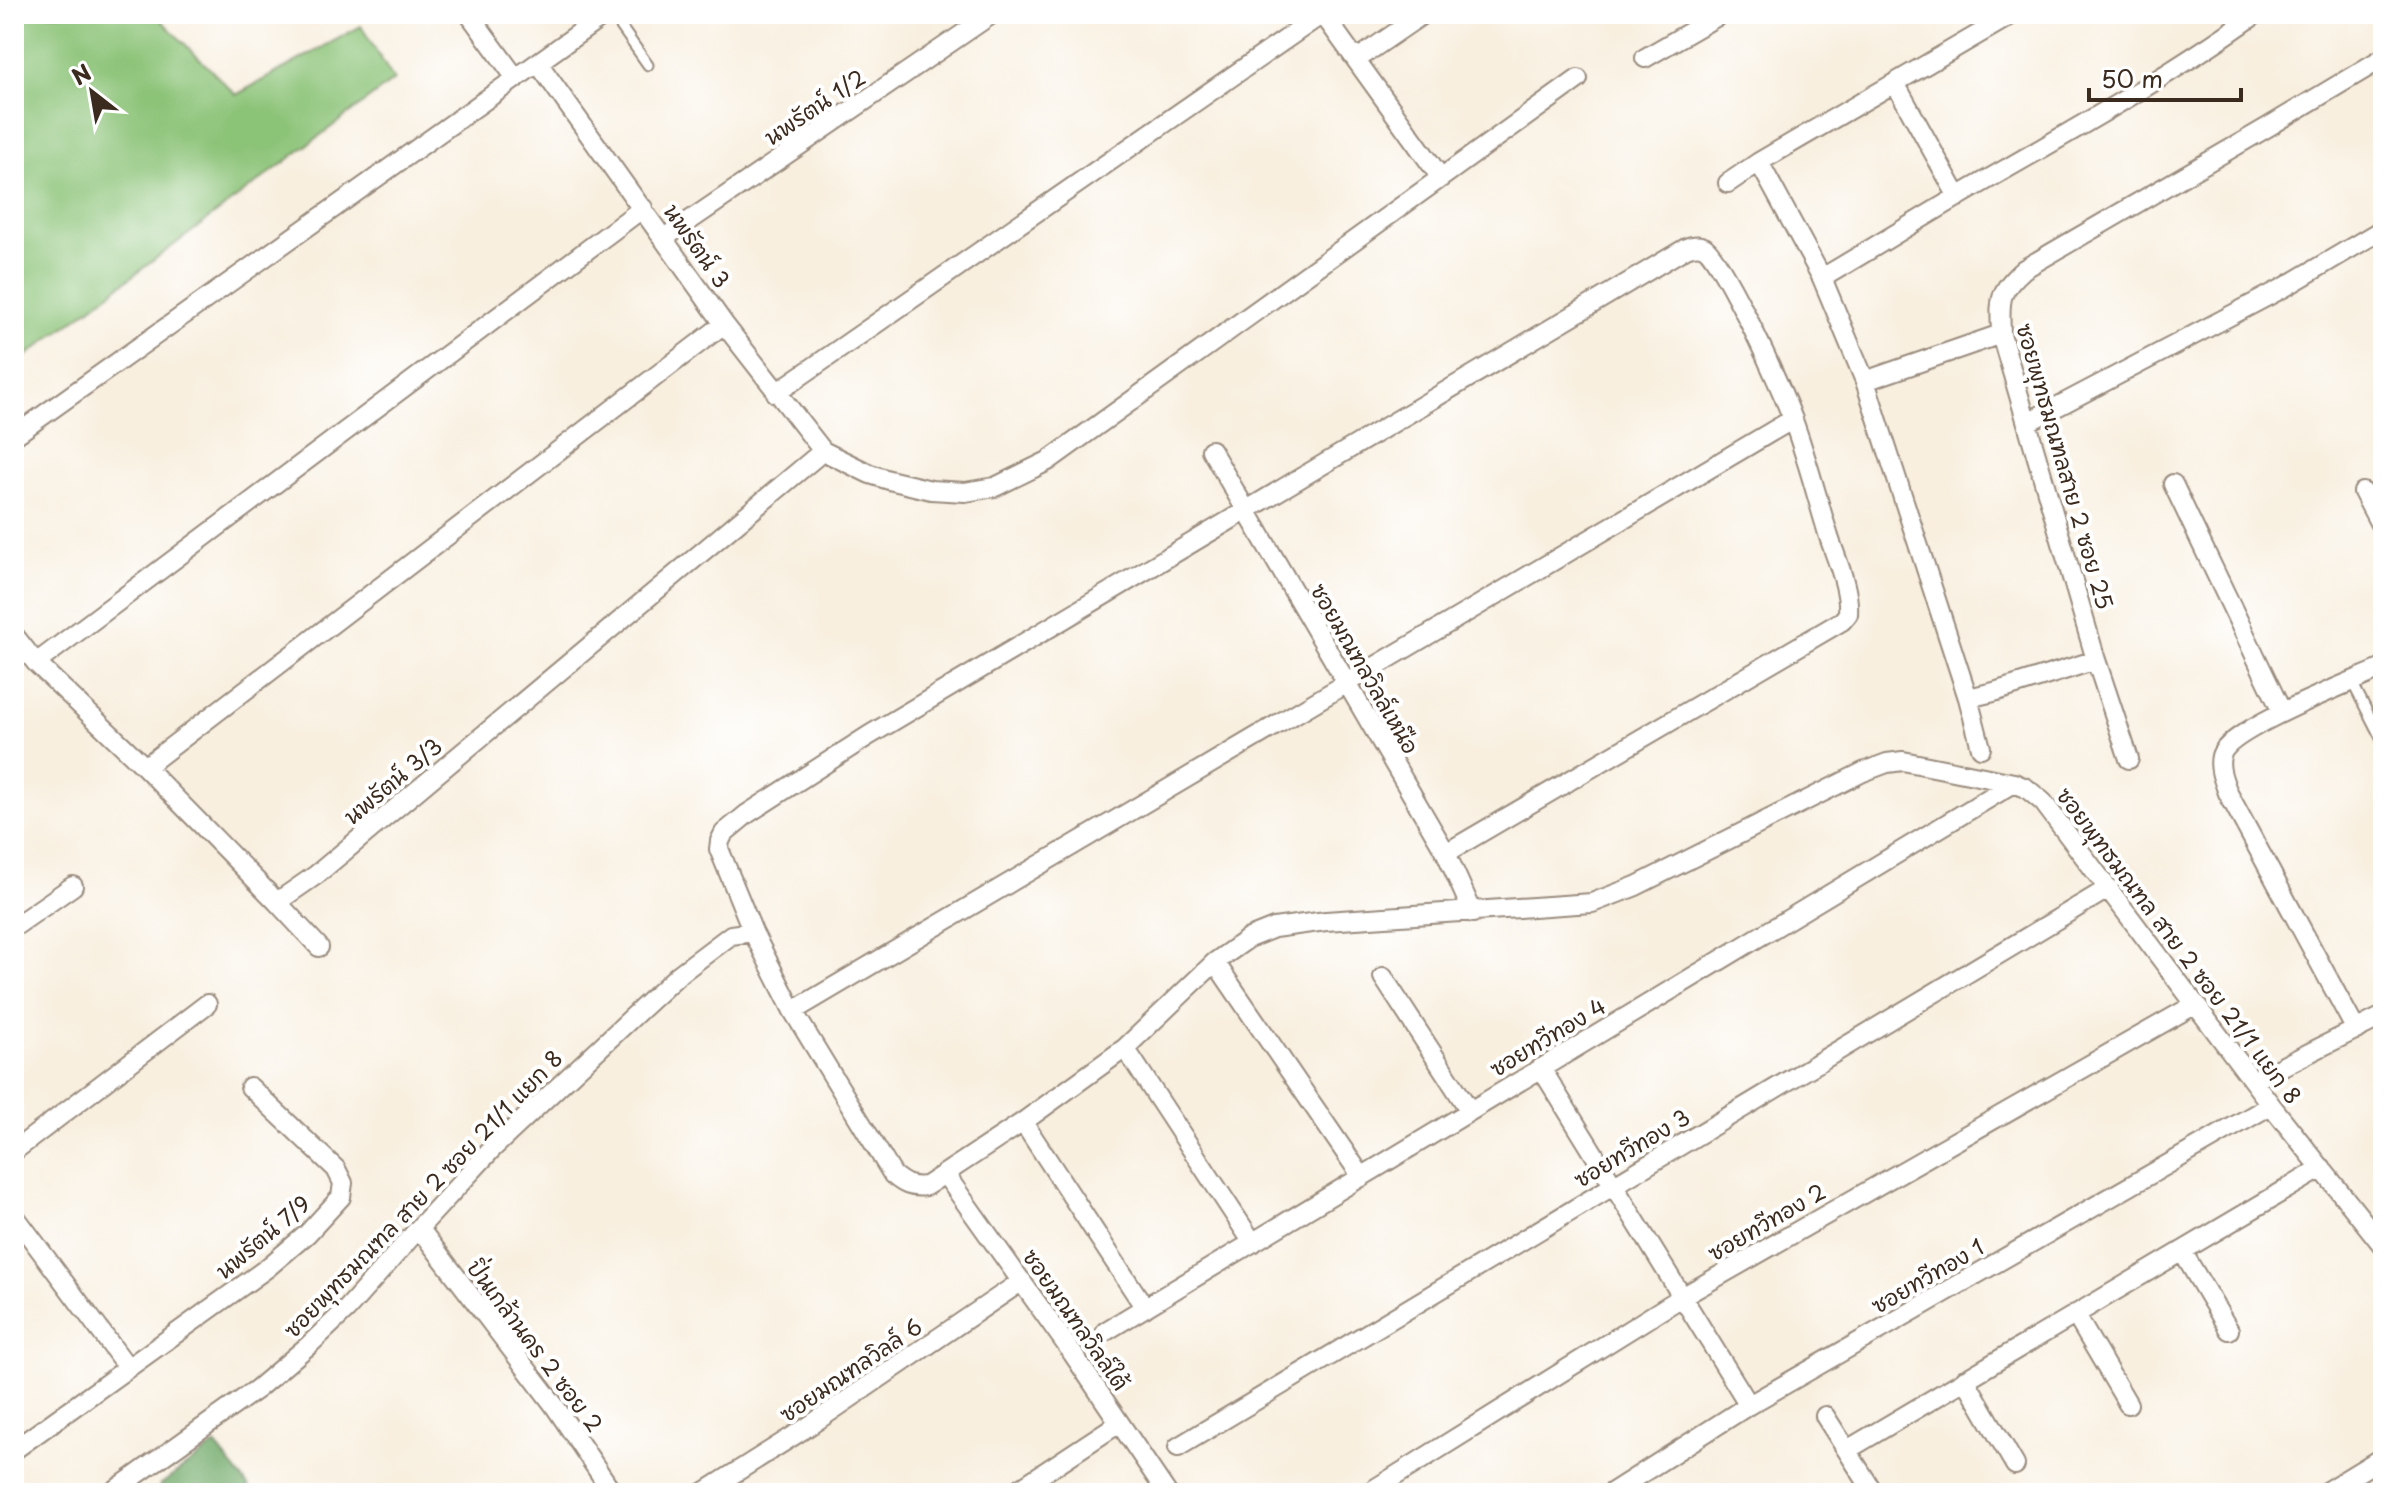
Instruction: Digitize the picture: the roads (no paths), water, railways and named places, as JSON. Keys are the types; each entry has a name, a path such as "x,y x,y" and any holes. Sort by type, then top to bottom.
{"street":[{"path":"469,14 515,77"},
{"path":"14,436 606,14"},
{"name":"นพรัตน์ 1/2","path":"664,238 992,14"},
{"path":"776,393 1323,14 1441,178"},
{"path":"1356,60 1423,14"},
{"path":"1645,58 1721,14"},
{"path":"1728,183 2013,14"},
{"path":"1822,278 2117,106 2256,14"},
{"name":"ซอยพุทธมณฑลสาย 2 ซอย 25","path":"2129,759 2096,660 2001,334 2000,301 2007,284 2024,269 2383,58"},
{"name":"นพรัตน์ 3","path":"538,63 724,324 823,451"},
{"path":"823,451 870,474 931,490 965,492 995,487 1048,461 1578,79"},
{"path":"1895,83 1958,197"},
{"path":"1759,162 1822,278 1865,381 1968,698 1981,748"},
{"path":"36,663 643,208"},
{"path":"2028,422 2285,287 2383,229"},
{"path":"753,932 719,849 724,833 733,825 868,736 1686,248 1696,245 1705,247 1730,286 1775,374 1793,419 1844,585 1848,614 1842,621 1446,853"},
{"path":"145,767 724,324"},
{"path":"1865,381 2001,334"},
{"path":"793,1011 1793,419"},
{"name":"ซอยมณฑลวิลล์เหนือ","path":"1211,450 1446,853 1473,913"},
{"name":"นพรัตน์ 3/3","path":"277,902 328,865 823,451"},
{"path":"2173,484 2282,712"},
{"path":"2363,492 2383,530"},
{"path":"14,635 36,663 145,767 319,947"},
{"path":"1968,698 2096,660"},
{"path":"2356,1030 2228,793 2220,771 2221,754 2231,742 2282,712 2383,668"},
{"name":"ซอยพุทธมณฑล สาย 2 ซอย 21/1 แยก 8","path":"111,1493 257,1389 309,1345 347,1309 493,1148 668,984 731,935 753,932 793,1011 893,1175 904,1184 926,1186 1023,1122 1125,1048 1215,962 1249,938 1274,928 1326,921 1592,903 1614,896 1863,772 1903,761 2014,783 2043,802 2271,1105 2383,1246"},
{"name":"ซอยทวีทอง 4","path":"1106,1331 2014,783"},
{"path":"14,927 73,886"},
{"name":"ซอยทวีทอง 3","path":"1178,1447 2109,888"},
{"path":"1215,962 1362,1177"},
{"path":"1383,977 1470,1111"},
{"path":"14,1151 207,1004"},
{"name":"ซอยทวีทอง 2","path":"1368,1493 1682,1297 2196,1004"},
{"path":"2253,1081 2383,1016"},
{"path":"1125,1048 1253,1243"},
{"path":"1541,1068 1749,1405"},
{"name":"นพรัตน์ 7/9","path":"128,1368 267,1268 307,1234 341,1197 343,1183 336,1169 250,1087"},
{"name":"ซอยทวีทอง 1","path":"1611,1493 1749,1405 2271,1105"},
{"path":"1023,1122 1145,1308"},
{"path":"1847,1450 2322,1168"},
{"name":"ซอยมณฑลวิลล์ใต้","path":"945,1174 1167,1493"},
{"path":"14,1215 128,1368 14,1450"},
{"name":"ปิ่นเกล้านคร 2 ซอย 2","path":"419,1228 554,1405 613,1493"},
{"path":"2182,1251 2229,1330"},
{"name":"ซอยมณฑลวิลล์ 6","path":"703,1493 809,1426 1022,1281"},
{"path":"2075,1314 2128,1404"},
{"path":"1965,1379 2015,1465"},
{"path":"1825,1416 1874,1493"},
{"path":"1013,1493 1119,1423"},
{"path":"2324,1493 2383,1457"}],"lane":[{"path":"612,14 648,65"},
{"path":"2352,682 2383,742"}]}
